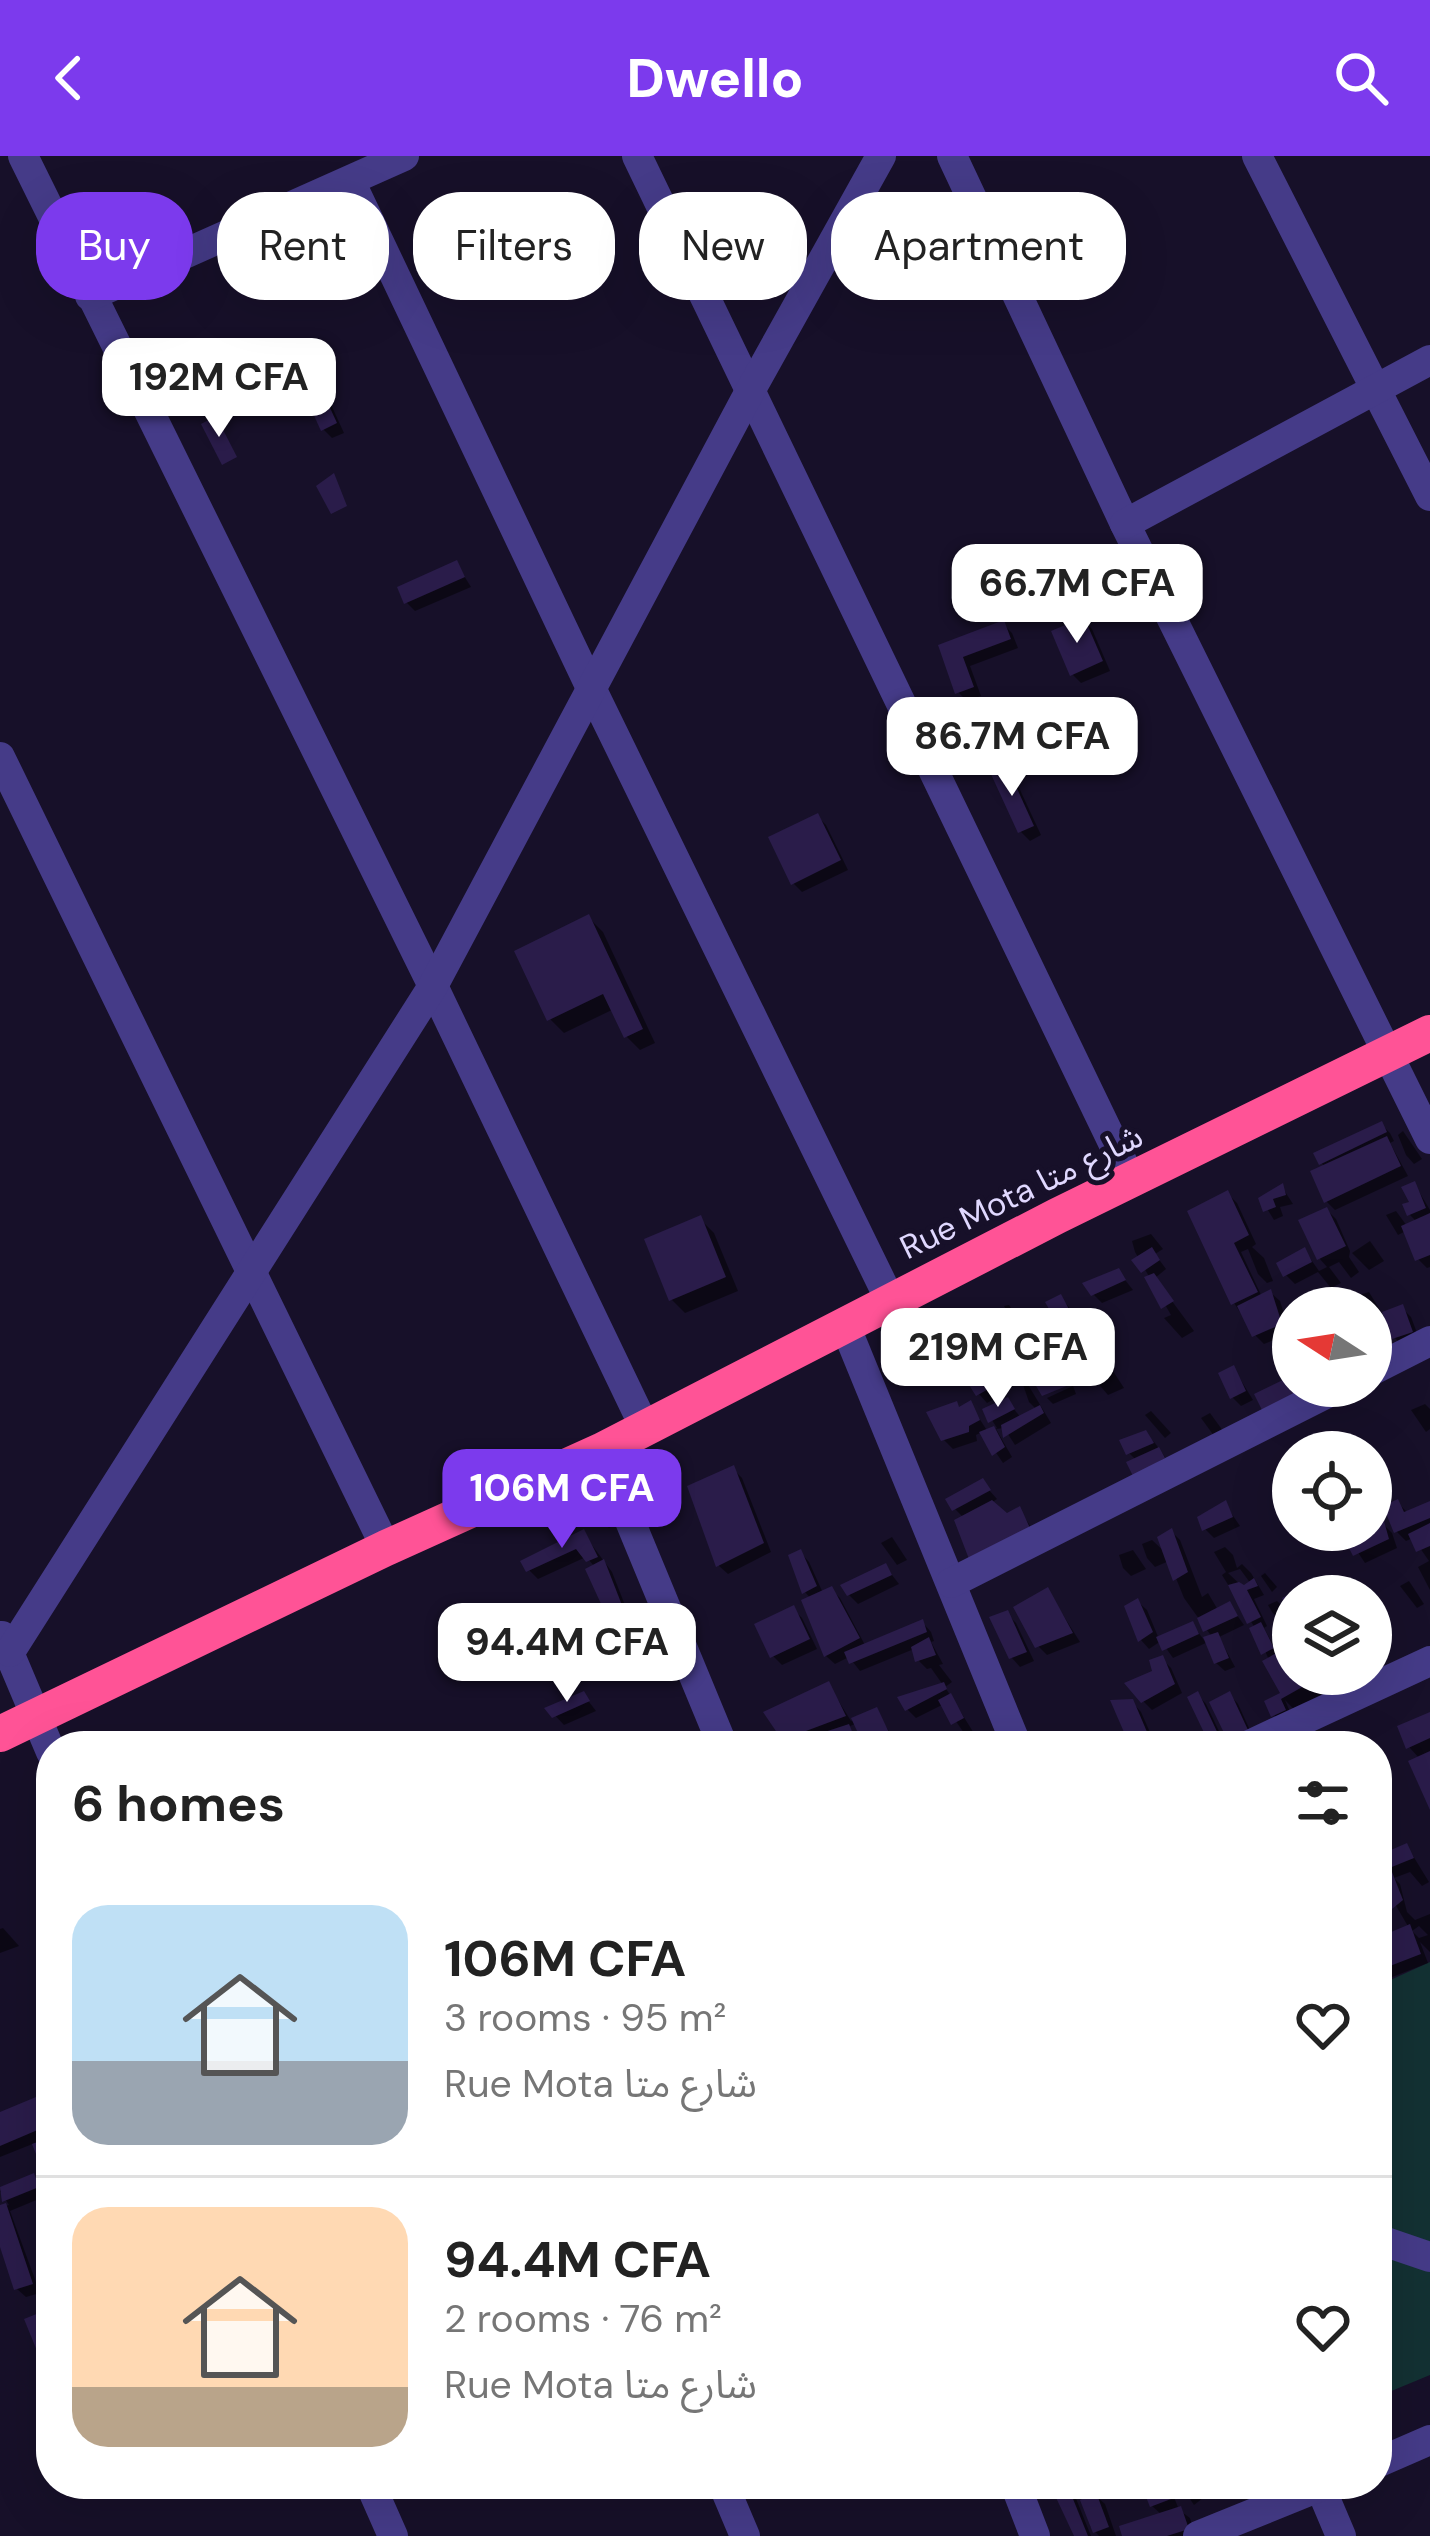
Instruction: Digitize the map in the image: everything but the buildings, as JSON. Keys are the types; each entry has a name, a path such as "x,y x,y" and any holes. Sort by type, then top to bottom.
{"highway":[{"name":"Rue Mota شارع متا","path":"0,1734 386,1548 601,1451 844,1323 1430,1033"}],"street":[{"path":"23,156 40,192"},
{"path":"193,250 404,156"},
{"path":"637,156 1131,1180"},
{"path":"41,1731 5,1642 433,986 881,156"},
{"path":"952,156 1125,524 1430,1139"},
{"path":"1257,156 1430,496"},
{"path":"350,181 890,1300"},
{"path":"92,300 433,986 645,1428"},
{"path":"1125,524 1430,360"},
{"path":"0,757 386,1548"},
{"path":"844,1323 1011,1731"},
{"path":"1392,1360 1430,1341"},
{"path":"951,1583 1299,1407"},
{"path":"601,1451 717,1731"},
{"path":"1278,1731 1430,1661"},
{"path":"1392,2244 1430,2257"},
{"path":"1392,2456 1430,2440"},
{"path":"377,2499 393,2536"},
{"path":"729,2499 745,2536"},
{"path":"1021,2499 1035,2536"},
{"path":"1198,2536 1288,2499"},
{"path":"1327,2499 1341,2536"}],"green space":[{"path":"1430,1962 1430,2375 1392,2391 1392,1979"}]}
